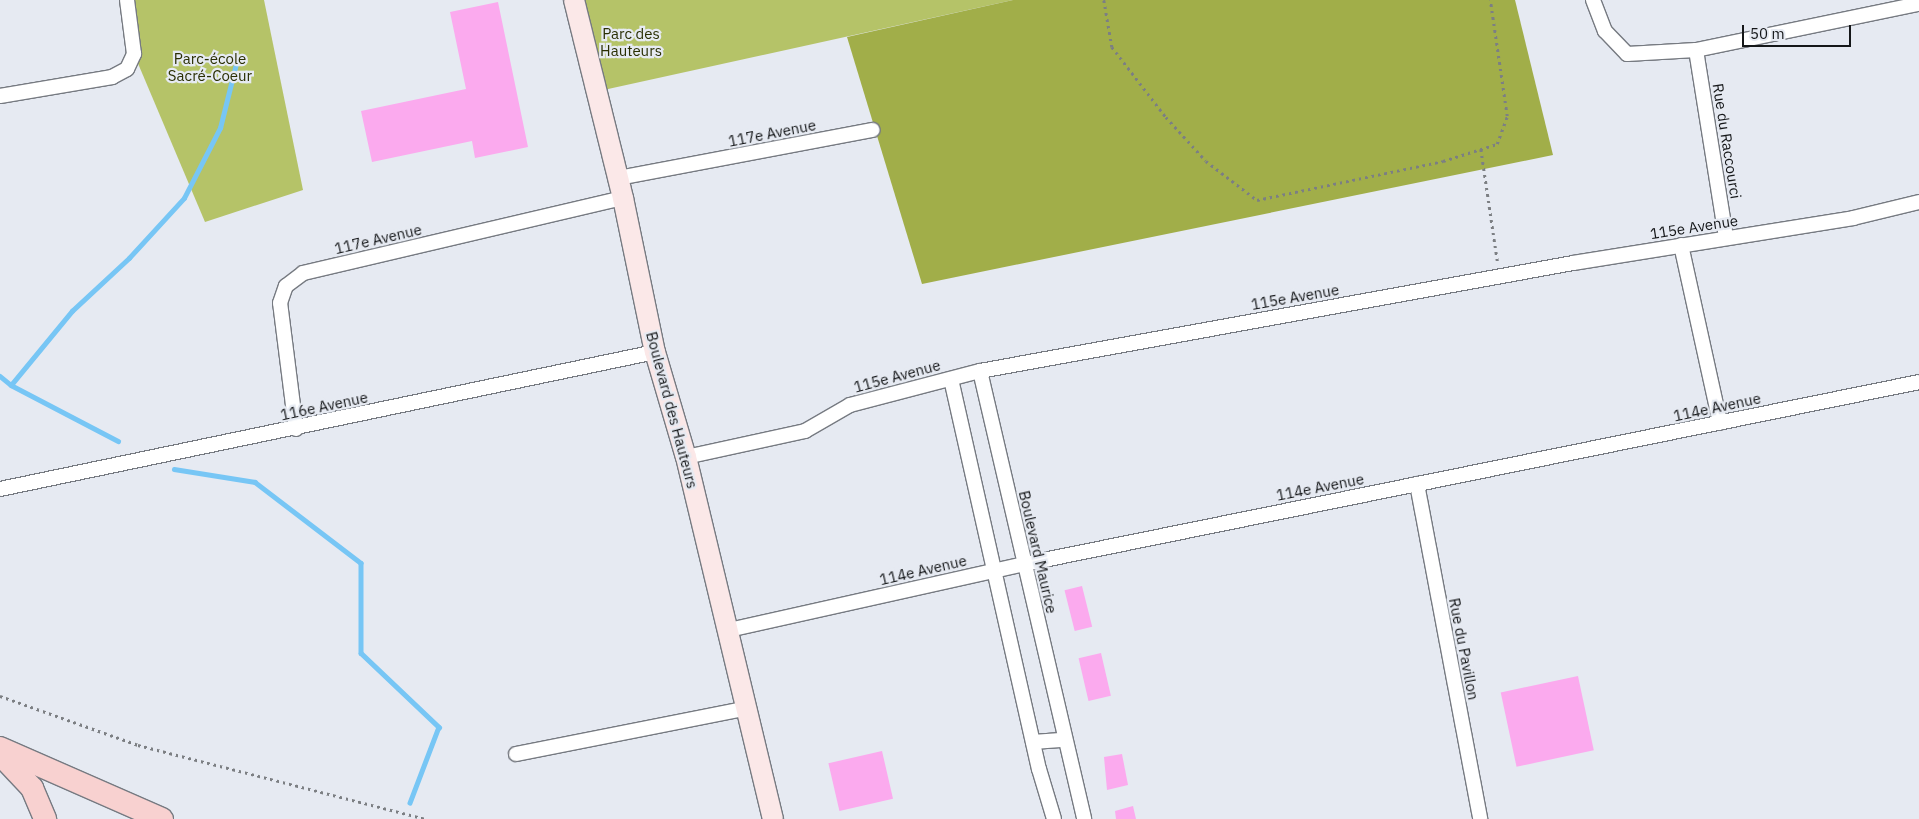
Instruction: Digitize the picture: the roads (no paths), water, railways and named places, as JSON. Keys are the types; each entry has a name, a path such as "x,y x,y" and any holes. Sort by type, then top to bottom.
{"main road":[{"name":"Boulevard des Hauteurs","path":"574,0 623,198 655,352 686,457 748,708 773,819"},
{"path":"0,748 162,819"},
{"path":"0,754 32,788 45,819"}],"street":[{"path":"0,96 112,77 126,69 134,54 127,0"},
{"path":"1593,0 1605,31 1627,54 1696,50 1919,4"},
{"name":"Rue du Raccourci","path":"1696,50 1726,238"},
{"name":"117e Avenue","path":"618,178 873,130"},
{"name":"117e Avenue","path":"296,429 280,303 286,286 303,273 623,198"},
{"name":"115e Avenue","path":"686,457 805,431 850,405 980,371 1500,276 1853,218 1919,202"},
{"path":"1681,245 1720,422"},
{"name":"116e Avenue","path":"0,489 296,429 655,352"},
{"name":"Boulevard Maurice","path":"980,371 1064,740 1084,819"},
{"path":"951,379 1033,742 1054,819"},
{"name":"114e Avenue","path":"729,630 1024,564 1919,382"},
{"name":"Rue du Pavillon","path":"1417,484 1480,819"},
{"path":"516,754 748,708"},
{"path":"1033,742 1064,740"}],"waterway":[{"path":"11,385 72,311 129,258 184,198 220,128 236,64"},
{"path":"0,376 11,385 118,441"},
{"path":"174,469 255,482 361,563 361,653 439,727 410,803"}],"park label":[{"name":"Parc des Hauteurs","path":"631,42"},
{"name":"Parc-école Sacré-Coeur","path":"210,66"}]}
